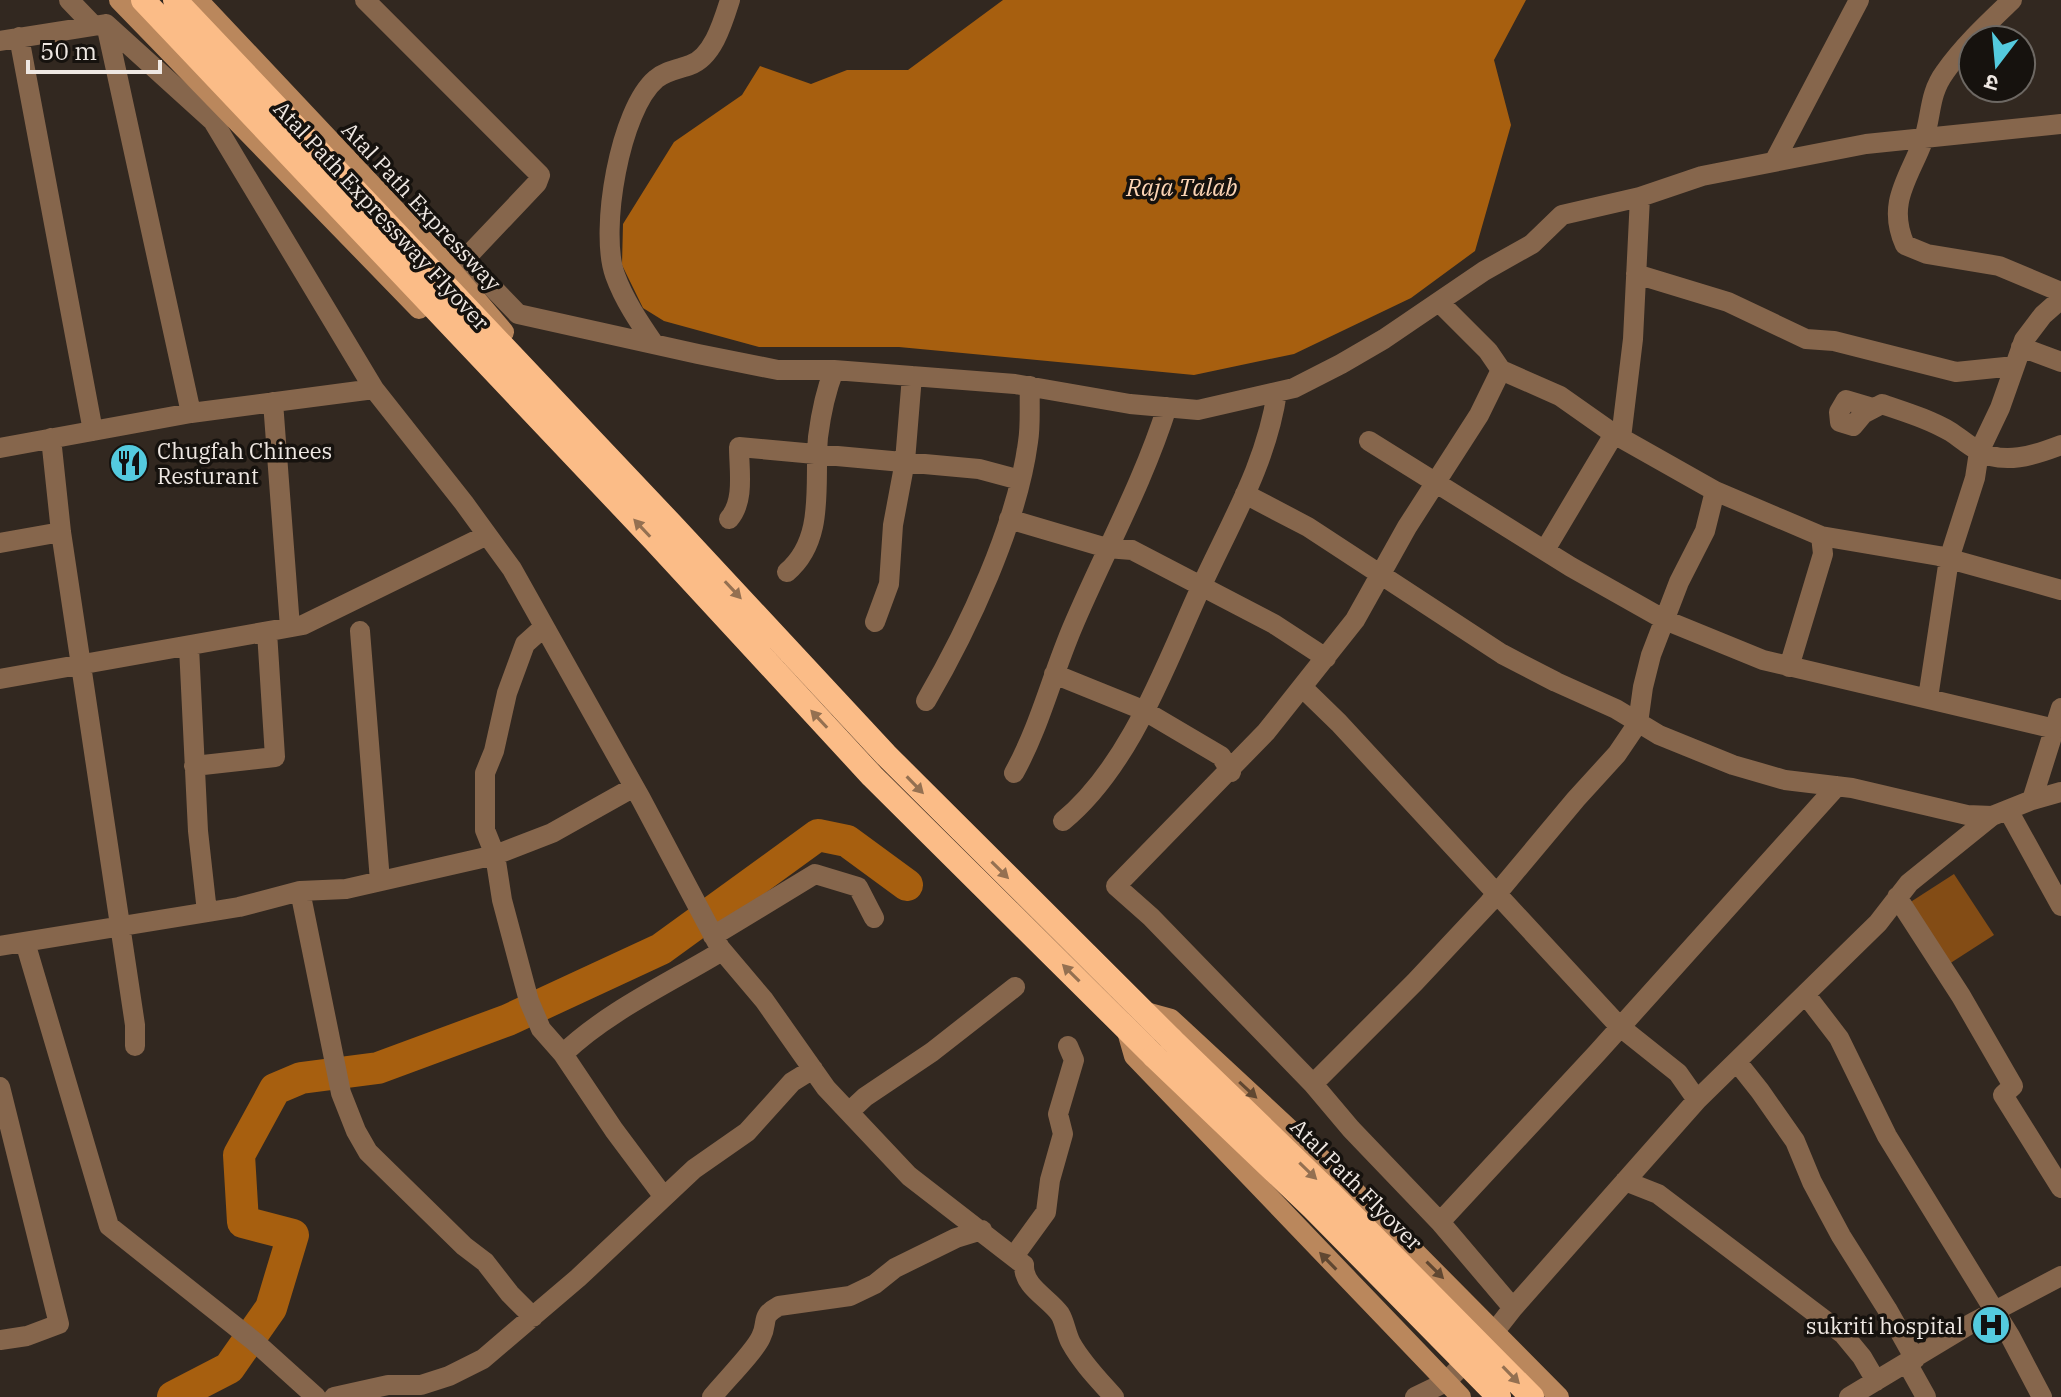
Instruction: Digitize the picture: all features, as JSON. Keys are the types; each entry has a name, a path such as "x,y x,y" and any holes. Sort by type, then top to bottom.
{"highway":[{"name":"Atal Path Expressway Flyover","path":"143,0 594,459"},
{"name":"Atal Path Expressway Flyover","path":"175,0 490,350"},
{"path":"594,459 886,755 937,824"},
{"path":"594,459 872,776 937,824"},
{"name":"Atal Path Flyover","path":"937,824 1162,1048 1313,1208 1499,1397"},
{"name":"Atal Path Flyover","path":"1162,1048 1329,1192 1532,1397"}],"street":[{"path":"69,0 213,121 374,389 512,569 718,944 764,1000 826,1088 909,1176 1024,1265 1024,1274 1029,1282 1062,1316 1063,1327 1071,1344 1114,1397"},
{"path":"119,0 443,334 594,459"},
{"name":"Atal Path Expressway","path":"198,0 441,258 594,459"},
{"path":"365,0 540,175 537,183 465,259 518,314 778,370 834,370 1030,386 1130,404 1198,410 1294,388 1341,364 1440,303 1484,271 1532,244 1562,215 1640,197 1702,176 1866,144 2061,124"},
{"path":"654,344 635,316 614,273 608,231 614,185 623,145 643,93 658,77 694,64 710,49 730,0"},
{"path":"1774,162 1859,0"},
{"path":"2012,0 1944,73 1930,100 1924,139 1905,176 1897,214 1899,233 1905,245 1927,254 1999,266 2061,292"},
{"path":"93,431 10,39 100,24"},
{"path":"100,24 191,413"},
{"path":"1545,550 1617,436 1633,339 1640,197"},
{"path":"1636,274 1728,302 1806,339 1834,341 1956,372 2018,357 2061,362"},
{"path":"1928,698 1949,559 1975,478 1979,452 2000,408 2018,357 2043,315 2061,299"},
{"path":"1440,303 1488,351 1501,370 1560,396 1617,436 1715,491 1821,536 1949,559 2061,590"},
{"path":"787,572 799,562 810,541 817,505 817,454 824,396 834,370"},
{"path":"1501,370 1479,415 1435,482 1355,620 1303,688 1231,772 1116,886 1151,917 1313,1084 1351,1129 1440,1222 1513,1308"},
{"path":"875,622 889,584 893,525 905,461 912,376"},
{"path":"926,701 947,666 1009,519 1029,441 1030,386"},
{"path":"0,448 191,413 374,389"},
{"path":"1063,821 1119,755 1190,616 1262,459 1277,392"},
{"path":"273,402 290,627"},
{"path":"1873,408 1882,404 1916,415 1950,432 1979,452 2007,458 2061,445"},
{"path":"1014,773 1031,743 1054,674 1107,548 1153,450 1167,407"},
{"path":"51,438 61,532 135,1025 135,1046"},
{"path":"1369,441 1665,620 1763,660 2055,729"},
{"path":"729,519 736,512 739,498 739,447 979,469 1020,480"},
{"path":"1313,1084 1415,982 1617,754 1638,723 1643,687 1665,620 1679,582 1705,531 1715,491"},
{"path":"1245,494 1308,527 1502,654 1659,735 1733,765 1785,780 1837,786 1967,815 2000,813"},
{"path":"1009,519 1107,548 1132,550 1274,624 1326,658"},
{"path":"0,543 61,532"},
{"path":"0,679 303,625 487,535"},
{"path":"1789,667 1823,554 1821,536"},
{"path":"544,627 525,644 507,693 494,751 485,773 485,830 495,855 502,900 529,1001 541,1029 563,1054 664,1197"},
{"path":"360,631 380,881"},
{"path":"194,766 275,757 267,632"},
{"path":"189,647 198,831 207,912"},
{"path":"1054,674 1143,710 1221,756 1231,772"},
{"path":"1303,688 1619,1026 1678,1073 1697,1100"},
{"path":"2032,800 2061,708"},
{"path":"1440,1222 1837,786"},
{"path":"0,946 207,912 300,891 346,889 495,855 552,833 634,787"},
{"path":"1415,1397 1446,1382 1495,1331 1697,1100 1878,923 1909,883 2000,813 2061,792"},
{"path":"2000,813 2061,906"},
{"path":"563,1054 577,1041 815,874 858,887 874,918"},
{"path":"300,891 341,1093 356,1131 368,1152 464,1246 485,1262 533,1317"},
{"path":"1897,897 1961,996 2013,1086 2003,1095 2061,1188"},
{"path":"25,942 109,1226 255,1342 316,1397"},
{"path":"849,1112 1015,987"},
{"path":"1806,995 1839,1038 1887,1136 1995,1311 2042,1397"},
{"path":"1461,1397 1134,1056 1134,1020 1171,1019 1338,1174 1559,1397"},
{"path":"1014,1256 1046,1212 1050,1180 1063,1134 1058,1114 1074,1060 1068,1046"},
{"path":"1737,1062 1795,1141 1812,1182 1841,1236 1887,1309 1926,1397"},
{"path":"334,1397 388,1385 421,1385 449,1376 483,1359 694,1169 747,1132 792,1082 813,1069"},
{"path":"0,1087 59,1324 27,1336 0,1340"},
{"path":"1625,1181 1658,1194 1843,1334 1876,1381"},
{"path":"712,1397 761,1338 763,1321 770,1311 779,1306 850,1296 875,1284 895,1268 956,1238 982,1230"},
{"path":"1849,1397 2061,1276"}],"water":[{"name":"Raja Talab","path":"1003,0 1526,0 1494,60 1511,125 1475,251 1411,298 1294,354 1194,375 899,347 759,347 664,321 643,308 622,265 623,224 674,142 742,95 760,66 811,84 847,70 908,70"}],"building":[{"path":"1954,874 1994,935 1949,964 1909,903"}],"waterway":[{"path":"173,1397 229,1368 271,1308 293,1235 243,1222 239,1155 275,1089 301,1078 378,1068 508,1020 661,949 818,835 847,841 907,885"}],"place":[{"name":"Chugfah Chinees Resturant","path":"129,463"},
{"name":"sukriti hospital","path":"1991,1325"}]}
